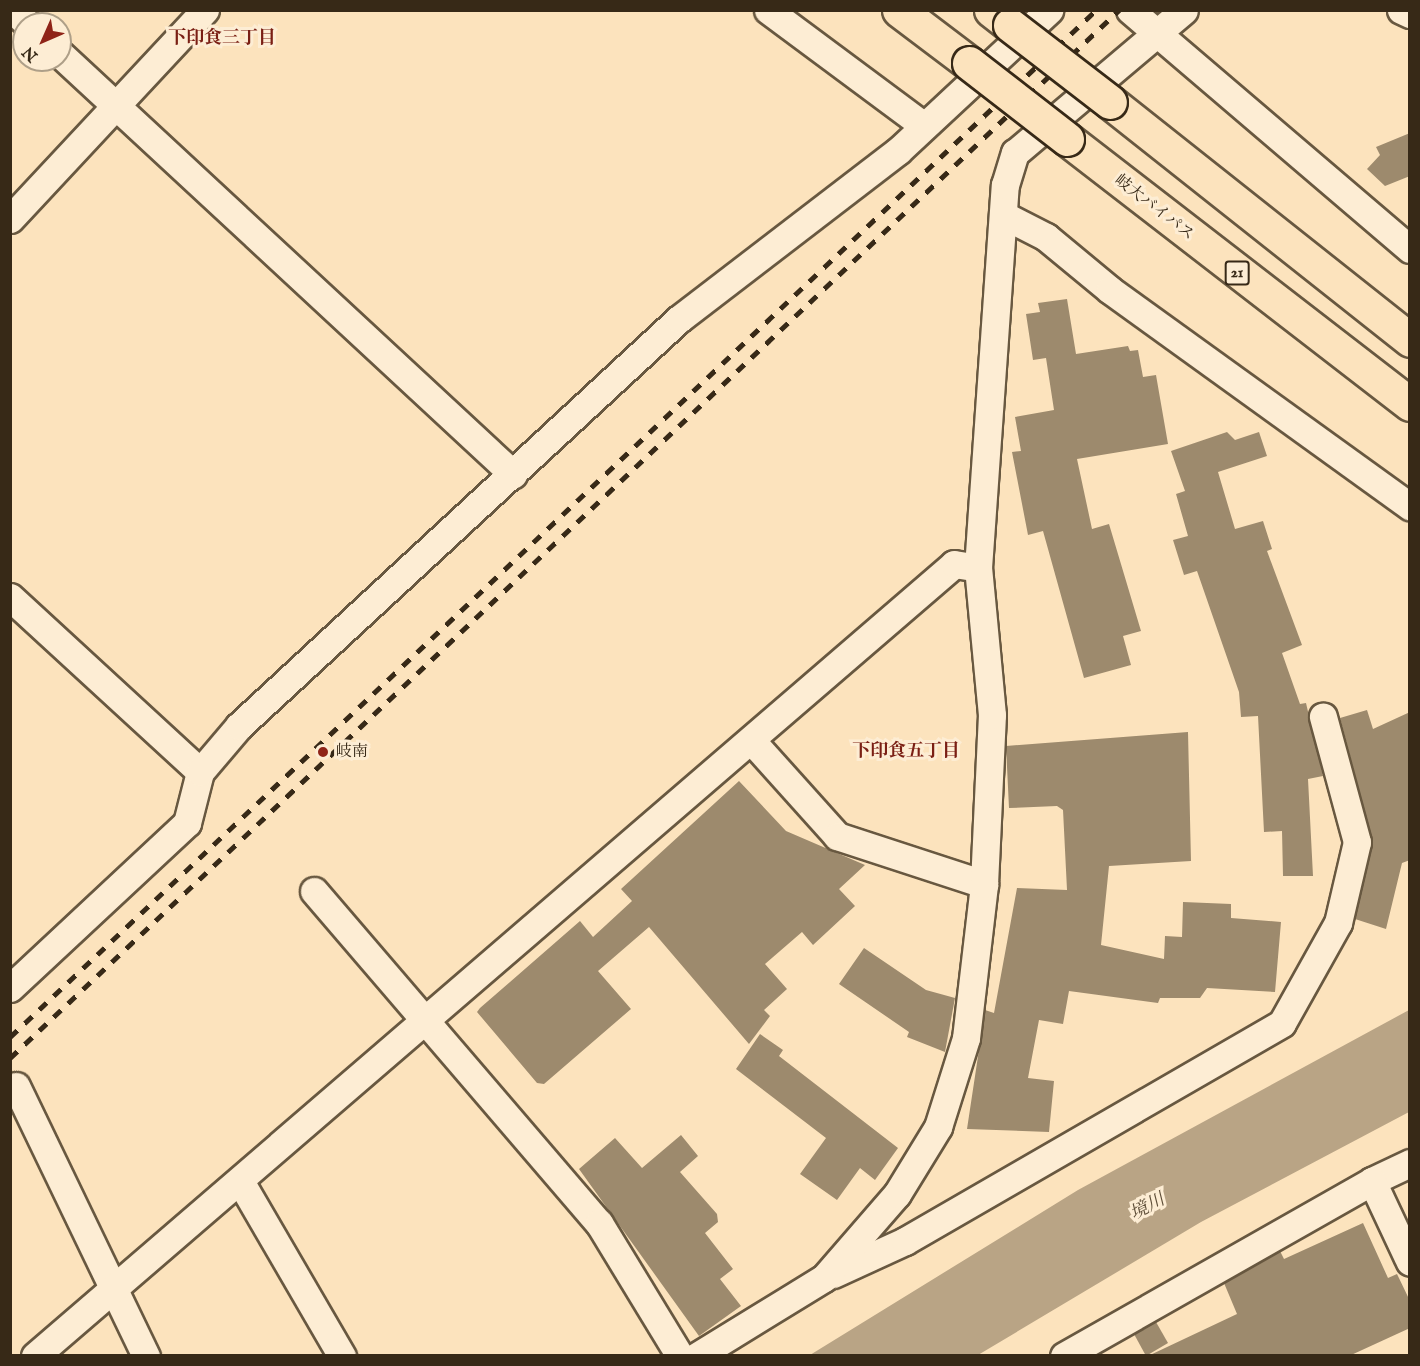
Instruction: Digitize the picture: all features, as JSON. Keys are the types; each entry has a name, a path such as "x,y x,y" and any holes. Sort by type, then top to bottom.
{"highway":[{"name":"岐大バイパス","path":"899,10 1410,404"},
{"path":"1001,18 1410,340"}],"street":[{"path":"10,219 205,10"},
{"path":"768,10 924,126"},
{"path":"10,988 187,823 200,772 239,726 679,319 924,126 1049,10"},
{"path":"1130,10 1410,249"},
{"path":"824,1278 897,1194 938,1127 966,1038 984,884 992,715 978,568 1007,217 1005,185 1015,153 1156,30 1184,10"},
{"path":"1402,11 1410,14"},
{"path":"72,65 513,474"},
{"path":"1007,217 1046,237 1110,290 1410,506"},
{"path":"35,1356 428,1021 954,564 978,568"},
{"path":"10,597 200,772"},
{"path":"697,1356 824,1278 905,1241 1282,1023 1338,923 1357,842 1323,717"},
{"path":"751,740 837,836 984,884"},
{"path":"314,891 428,1021 599,1223 680,1356"},
{"path":"16,1086 111,1291 146,1356"},
{"path":"1064,1356 1372,1181 1410,1163"},
{"path":"240,1181 342,1356"},
{"path":"1372,1181 1410,1262"}],"water":[{"name":"境川","path":"1409,1010 1409,1112 1201,1222 978,1355 810,1355 1078,1190"}],"building":[{"path":"1410,133 1410,176 1385,186 1367,169 1380,155 1376,147"},
{"path":"1067,299 1076,354 1128,346 1130,351 1138,350 1143,377 1156,375 1168,444 1077,459 1092,529 1109,524 1141,631 1123,636 1131,665 1084,678 1043,531 1028,535 1012,452 1021,451 1015,417 1054,410 1046,358 1033,360 1026,314 1040,312 1038,303"},
{"path":"1227,432 1235,440 1259,432 1267,456 1218,472 1235,529 1263,521 1272,549 1267,551 1302,645 1282,653 1300,704 1306,703 1323,776 1308,779 1313,876 1283,876 1282,831 1264,832 1258,716 1241,717 1239,692 1197,571 1184,575 1173,540 1188,536 1176,494 1185,491 1171,451"},
{"path":"1367,710 1373,729 1410,712 1410,860 1402,863 1386,929 1355,919 1372,838 1340,718"},
{"path":"1188,732 1191,861 1109,866 1101,945 1164,959 1165,936 1182,937 1183,902 1231,904 1231,918 1281,922 1275,992 1207,988 1200,998 1160,998 1158,1003 1069,991 1063,1024 1039,1020 1028,1078 1054,1081 1049,1132 967,1129 985,1010 994,1013 1017,888 1067,890 1063,810 1057,806 1009,808 1006,746"},
{"path":"739,781 786,831 865,865 839,889 855,906 813,945 802,932 765,964 787,989 764,1010 770,1016 749,1044 649,927 598,971 631,1009 544,1084 537,1083 477,1012 580,921 593,937 632,901 621,889"},
{"path":"864,948 926,990 955,998 945,1052 907,1037 909,1032 839,984"},
{"path":"760,1034 783,1050 779,1056 898,1148 875,1180 860,1168 837,1200 800,1174 826,1138 736,1069"},
{"path":"681,1135 698,1156 680,1172 717,1214 718,1222 705,1233 733,1269 720,1279 741,1306 699,1336 579,1169 615,1138 642,1168"},
{"path":"1363,1223 1388,1278 1397,1274 1410,1301 1410,1328 1349,1356 1148,1356 1237,1314 1224,1283 1280,1251 1284,1259"},
{"path":"1156,1322 1168,1343 1146,1356 1134,1334"}],"railway":[{"path":"10,1037 1096,10"},
{"path":"10,1058 1119,10"}],"place":[{"name":"岐南","path":"323,752"}],"district":[{"name":"下印食三丁目","path":"222,39"},
{"name":"下印食五丁目","path":"906,752"}]}
